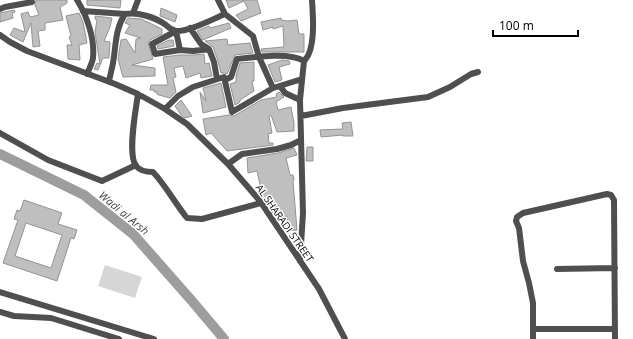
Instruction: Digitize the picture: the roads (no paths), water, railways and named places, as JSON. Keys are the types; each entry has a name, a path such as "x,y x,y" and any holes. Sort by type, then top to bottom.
{"street":[{"path":"0,9 32,2 31,0"},
{"path":"77,0 90,30 93,58 87,74"},
{"path":"133,13 138,0"},
{"path":"218,0 225,14 253,36 259,56 273,88"},
{"path":"300,261 303,213 300,100 304,60 308,58 311,48 312,0"},
{"path":"83,11 125,14 133,13 167,25 169,29 176,31"},
{"path":"109,82 113,64 115,40 121,20 125,14"},
{"path":"209,49 193,51 180,50 155,54 152,44 176,31 190,28 225,14"},
{"path":"190,28 201,44 209,49 214,62 217,79"},
{"path":"176,31 180,50"},
{"name":"AL SHARADI STREET","path":"0,35 26,51 138,94 165,109 187,124 228,164 261,203 319,289 345,339"},
{"path":"225,80 230,77 237,59 259,56 297,56 304,60"},
{"path":"301,116 343,108 428,97 450,87 471,74 478,72"},
{"path":"165,109 178,96 193,87 224,77 232,112 273,88 302,80"},
{"path":"280,86 285,92 300,100"},
{"path":"138,94 132,157 140,169 146,172 153,172 158,177 187,218 202,219 261,203"},
{"path":"0,133 48,160 102,181 136,165"},
{"path":"228,164 242,154 272,151 301,140"},
{"path":"533,339 532,296 523,261 519,228 516,219 523,213 607,194 611,195 614,200 615,339"},
{"path":"557,269 615,268"},
{"path":"0,292 154,339"},
{"path":"0,312 14,316 51,318 119,339"},
{"path":"533,329 615,329"}],"waterway":[{"name":"Wadi al Arsh","path":"0,154 84,195 133,234 224,339"}]}
